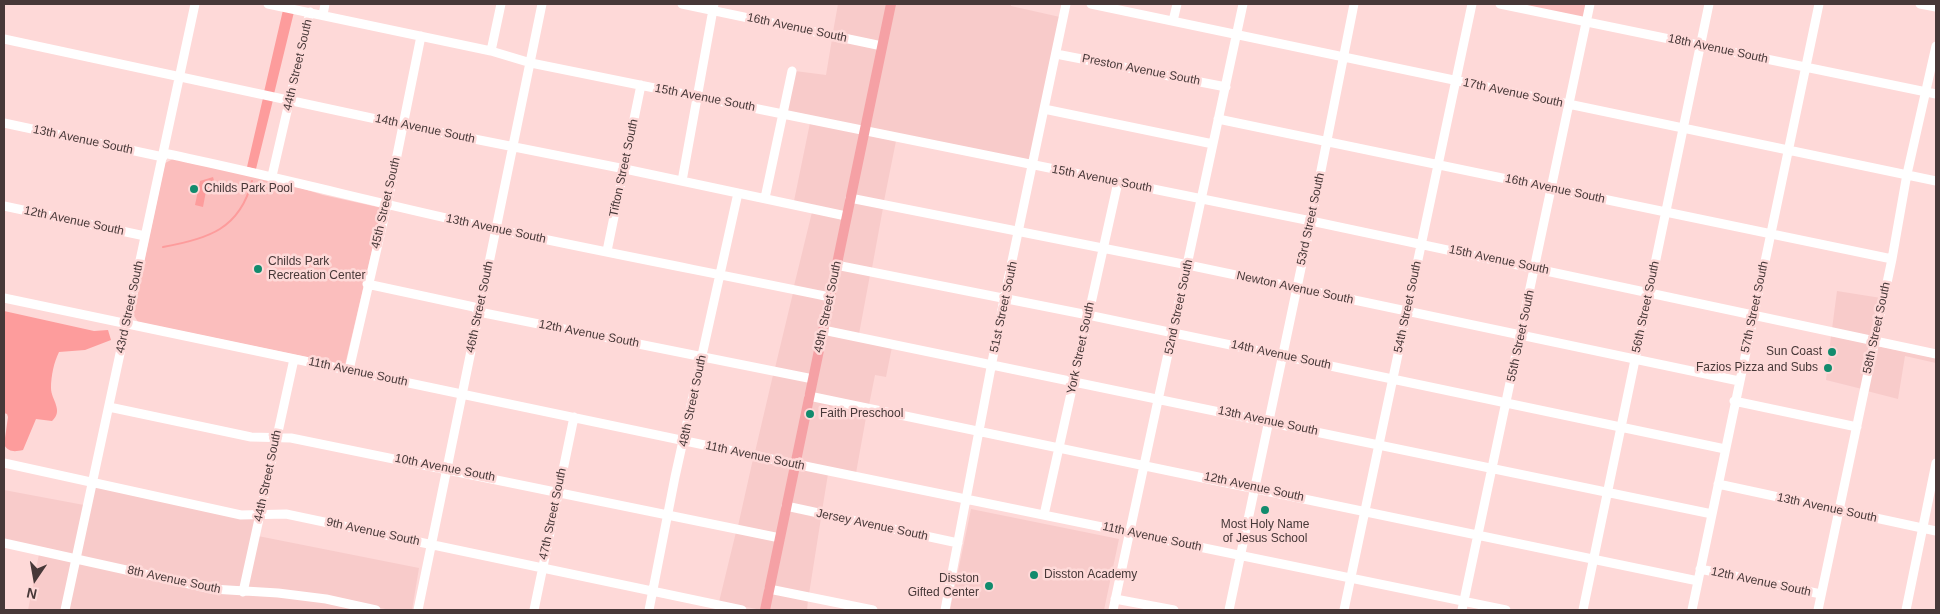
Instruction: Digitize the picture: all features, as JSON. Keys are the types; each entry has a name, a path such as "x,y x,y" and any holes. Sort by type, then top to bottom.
{"main road":[{"name":"49th Street South","path":"765,610 891,4"}],"street":[{"name":"43rd Street South","path":"65,610 195,4"},
{"name":"15th Avenue South","path":"268,4 491,51 530,64 698,96 1311,221 1936,354"},
{"name":"44th Street South","path":"323,15 325,4"},
{"path":"491,51 500,4"},
{"name":"46th Street South","path":"418,610 542,4"},
{"name":"16th Avenue South","path":"682,4 713,7 882,46"},
{"name":"51st Street South","path":"945,610 1004,299 1066,4"},
{"name":"17th Avenue South","path":"1091,4 1113,6 1173,21 1455,81 1684,127 1936,181"},
{"path":"1173,21 1177,4"},
{"name":"52nd Street South","path":"1113,610 1174,333 1212,144 1244,4"},
{"name":"53rd Street South","path":"1229,610 1297,289 1354,4"},
{"name":"54th Street South","path":"1344,610 1472,4"},
{"name":"18th Avenue South","path":"1500,4 1936,94"},
{"name":"55th Street South","path":"1463,606 1590,4"},
{"name":"56th Street South","path":"1583,610 1709,4"},
{"name":"57th Street South","path":"1692,610 1738,381 1819,4"},
{"path":"1920,4 1936,7"},
{"path":"682,181 713,7"},
{"name":"44th Street South","path":"272,176 310,12"},
{"name":"45th Street South","path":"349,370 367,284 387,205 421,36"},
{"name":"14th Avenue South","path":"4,39 513,148 738,192 846,216"},
{"name":"58th Street South","path":"1818,610 1892,259 1907,174 1936,46"},
{"name":"Preston Avenue South","path":"1056,54 1226,87"},
{"path":"765,198 792,71"},
{"name":"Tifton Street South","path":"607,251 641,85"},
{"path":"1044,109 1212,144"},
{"name":"16th Avenue South","path":"1218,119 1892,259"},
{"name":"13th Avenue South","path":"4,123 272,176 338,194 496,230 830,297"},
{"name":"York Street South","path":"1044,514 1118,182"},
{"name":"48th Street South","path":"649,610 738,192"},
{"name":"Newton Avenue South","path":"850,198 1188,265 1738,381"},
{"name":"12th Avenue South","path":"4,206 145,236"},
{"name":"14th Avenue South","path":"836,264 1393,378 1724,449"},
{"name":"12th Avenue South","path":"367,284 474,307 479,312 813,380"},
{"name":"11th Avenue South","path":"4,298 795,464 1351,577 1463,606 1506,610"},
{"name":"13th Avenue South","path":"823,330 1074,380 1712,514"},
{"name":"44th Street South","path":"243,592 294,359"},
{"name":"12th Avenue South","path":"809,396 1145,464 1698,581"},
{"path":"1734,402 1857,427"},
{"name":"10th Avenue South","path":"108,407 251,437 291,438 447,468 780,538"},
{"name":"47th Street South","path":"534,610 574,417"},
{"path":"1906,610 1936,462"},
{"name":"9th Avenue South","path":"4,463 241,515 286,514 742,610"},
{"name":"13th Avenue South","path":"1718,484 1936,531"},
{"name":"Jersey Avenue South","path":"786,506 958,543"},
{"name":"8th Avenue South","path":"4,543 212,589 278,593 326,599 376,610"},
{"name":"12th Avenue South","path":"1700,569 1821,594"},
{"path":"769,589 873,610"},
{"path":"1115,599 1174,610"}],"shaded area":[{"path":"838,4 888,4 880,42 833,32"},
{"path":"894,4 1011,4 1011,6 1060,17 1030,161 868,128"},
{"path":"1516,4 1587,4 1584,18"},
{"path":"283,10 294,12 274,94 264,92"},
{"path":"832,39 878,49 862,127 787,111 795,71 826,75"},
{"path":"263,98 273,100 256,169 247,167"},
{"path":"810,123 860,133 844,212 794,201"},
{"path":"866,135 896,141 884,201 854,195"},
{"path":"173,159 288,184 323,195 382,208 345,365 138,322 133,314 165,163"},
{"path":"213,177 216,188 206,191 203,207 195,205 200,181"},
{"path":"852,202 883,208 872,268 840,262"},
{"path":"812,212 843,219 828,293 794,286"},
{"path":"839,268 870,275 859,334 827,327"},
{"path":"1837,291 1881,298 1872,338 1832,329"},
{"path":"793,293 826,300 810,376 775,368"},
{"path":"4,311 94,331 108,330 111,340 85,350 59,352 54,365 51,383 57,413 52,421 36,419 23,450 17,451 12,451 4,445 8,417 4,413"},
{"path":"825,333 892,347 886,377 875,375 869,405 813,394"},
{"path":"1831,336 1871,344 1862,389 1826,380"},
{"path":"1877,346 1936,358 1936,363 1905,356 1898,399 1867,391"},
{"path":"773,375 809,382 793,460 755,452"},
{"path":"811,400 867,412 856,473 799,462"},
{"path":"753,459 792,467 778,534 738,526"},
{"path":"797,468 828,474 822,511 790,504"},
{"path":"94,486 256,518 241,588 212,586 80,556"},
{"path":"4,490 84,505 74,555 4,540"},
{"name":"Disston Academy","path":"971,509 1119,539 1104,610 950,610"},
{"path":"789,510 821,518 809,594 773,586"},
{"path":"736,532 776,540 762,610 719,602"},
{"path":"258,536 419,568 412,610 390,610 327,596 247,589"},
{"path":"39,554 72,561 62,610 28,610"},
{"path":"78,562 246,595 278,596 326,602 360,610 68,610"},
{"path":"771,593 808,600 807,610 768,610"}],"waterway":[{"path":"163,247 194,240 220,229 239,210 247,197 252,181"}],"place":[{"name":"Childs Park Pool","path":"194,189"},
{"name":"Childs Park Recreation Center","path":"258,269"},
{"name":"Sun Coast","path":"1832,352"},
{"name":"Fazios Pizza and Subs","path":"1828,368"},
{"name":"Faith Preschool","path":"810,414"},
{"name":"Most Holy Name of Jesus School","path":"1265,510"},
{"name":"Disston Academy","path":"1034,575"},
{"name":"Disston Gifted Center","path":"989,586"}]}
